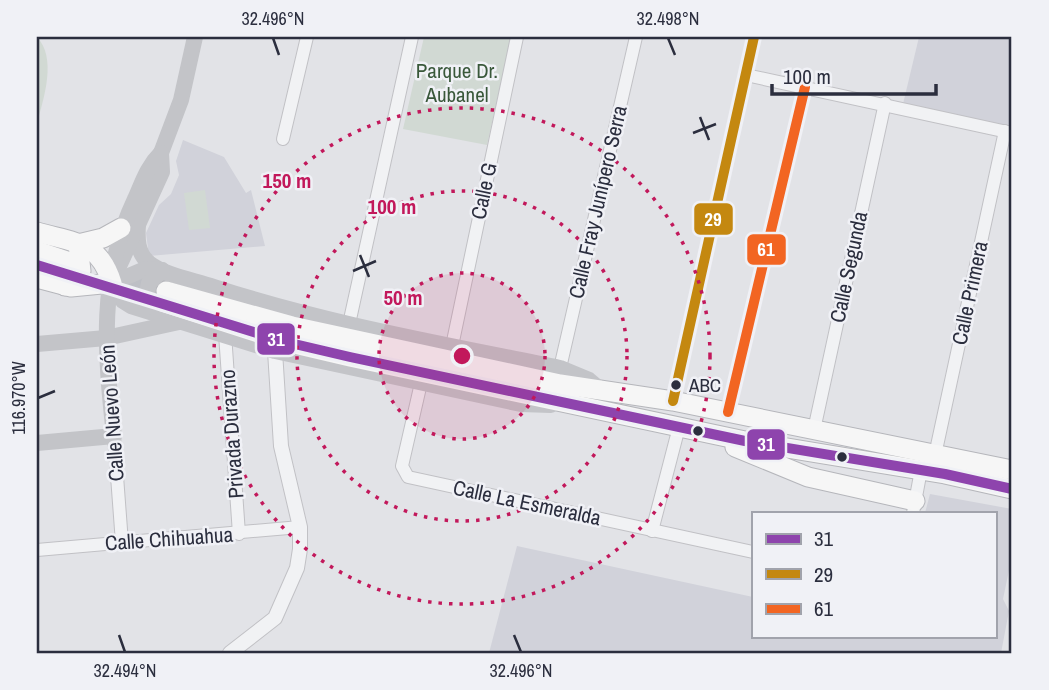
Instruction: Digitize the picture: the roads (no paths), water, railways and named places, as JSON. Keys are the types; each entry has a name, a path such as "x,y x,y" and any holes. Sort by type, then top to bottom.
{"highway":[{"path":"37,265 70,266 103,238 129,226"},
{"path":"37,232 70,266"},
{"path":"37,251 112,283"},
{"path":"37,278 102,258 112,283"},
{"path":"162,302 1012,470"},
{"path":"162,302 286,342 574,406 1012,489"},
{"path":"685,428 808,477 914,507"}],"main road":[{"name":"Calle Nuevo León","path":"114,436 106,338 113,256 129,226 147,167 161,153 181,100 195,37"},
{"path":"129,226 147,262 162,270 255,300 349,324 560,368 589,380 602,391"},
{"path":"162,270 145,270 112,283 122,301 162,302"},
{"path":"162,270 149,283 146,297 162,302 183,322 275,351 421,383 521,404 574,406"},
{"path":"37,344 106,338 183,322"},
{"path":"37,443 114,436"}],"street":[{"path":"283,139 307,37"},
{"path":"349,324 412,37"},
{"name":"Calle G","path":"452,346 517,37"},
{"name":"Calle Fray Junípero Serra","path":"560,368 636,37"},
{"path":"673,401 754,37"},
{"path":"746,75 1009,132"},
{"path":"728,412 805,87"},
{"name":"Calle Segunda","path":"814,430 885,103"},
{"name":"Calle Primera","path":"936,455 1009,132"},
{"name":"Privada Durazno","path":"225,334 239,534"},
{"path":"230,653 275,618 297,568 300,527 281,446 275,351"},
{"name":"Calle La Esmeralda","path":"421,383 401,466 408,477 652,531"},
{"path":"685,428 652,531 752,552"},
{"name":"Calle Nuevo León","path":"114,436 122,543"},
{"path":"914,507 921,470"},
{"name":"Calle Chihuahua","path":"37,550 300,527"}],"tunnel":[{"path":"70,262 165,290"}],"place":[{"name":"ABC","path":"676,385"}],"park label":[{"name":"Parque Dr. Aubanel","path":"457,83"}]}
